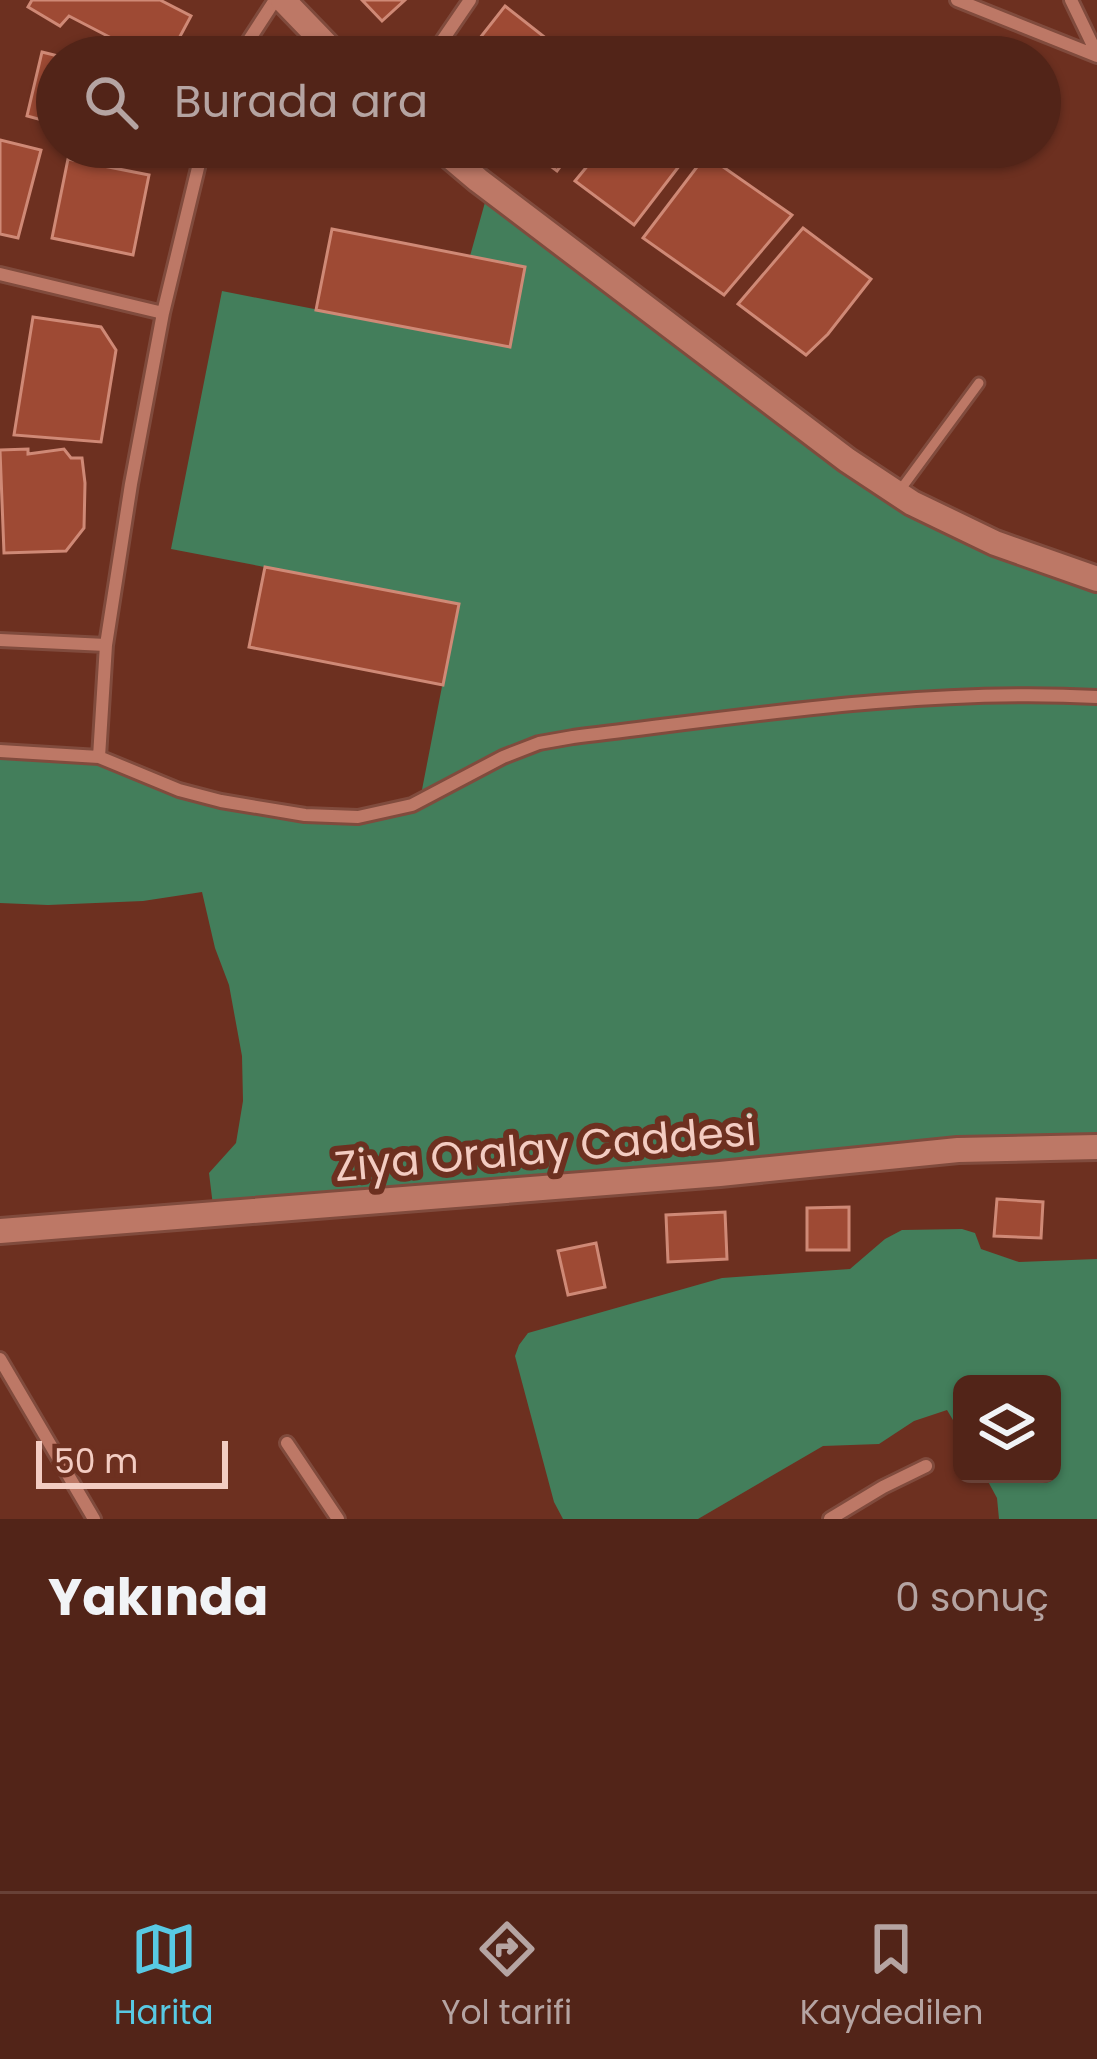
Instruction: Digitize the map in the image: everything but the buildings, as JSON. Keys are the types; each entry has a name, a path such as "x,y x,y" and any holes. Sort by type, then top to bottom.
{"main road":[{"path":"279,0 316,36"},
{"path":"464,168 828,446 898,494 995,543 1097,579"},
{"name":"Ziya Oralay Caddesi","path":"0,1231 720,1174 958,1150 1097,1147"}],"street":[{"path":"253,36 279,0"},
{"path":"445,36 470,0"},
{"path":"957,0 1049,36"},
{"path":"1071,0 1097,55"},
{"path":"1061,41 1097,55"},
{"path":"99,757 106,645 131,484 163,313 198,168"},
{"path":"0,274 163,313"},
{"path":"0,640 106,645"},
{"path":"0,751 99,757 179,790 220,801 305,815 358,817 412,805 503,758 539,743 573,737 840,706 952,698 1097,697"},
{"path":"0,1359 94,1519"},
{"path":"287,1443 338,1519"},
{"path":"830,1519 926,1466"}],"lane":[{"path":"898,494 979,383"}],"green space":[{"path":"489,188 847,460 1097,579 1097,1147 214,1214 209,1173 236,1143 243,1101 242,1056 229,985 202,892 143,901 0,903 0,751 99,757 179,790 358,817 420,800 458,604 171,549 222,291 509,347 525,268 470,256"},
{"path":"962,1229 975,1233 981,1249 1019,1262 1097,1259 1097,1519 999,1519 997,1498 989,1483 1061,1483 1061,1375 953,1375 953,1420 947,1410 914,1421 879,1444 823,1446 698,1519 563,1519 554,1502 515,1356 528,1333 722,1278 850,1269 902,1230"}]}
